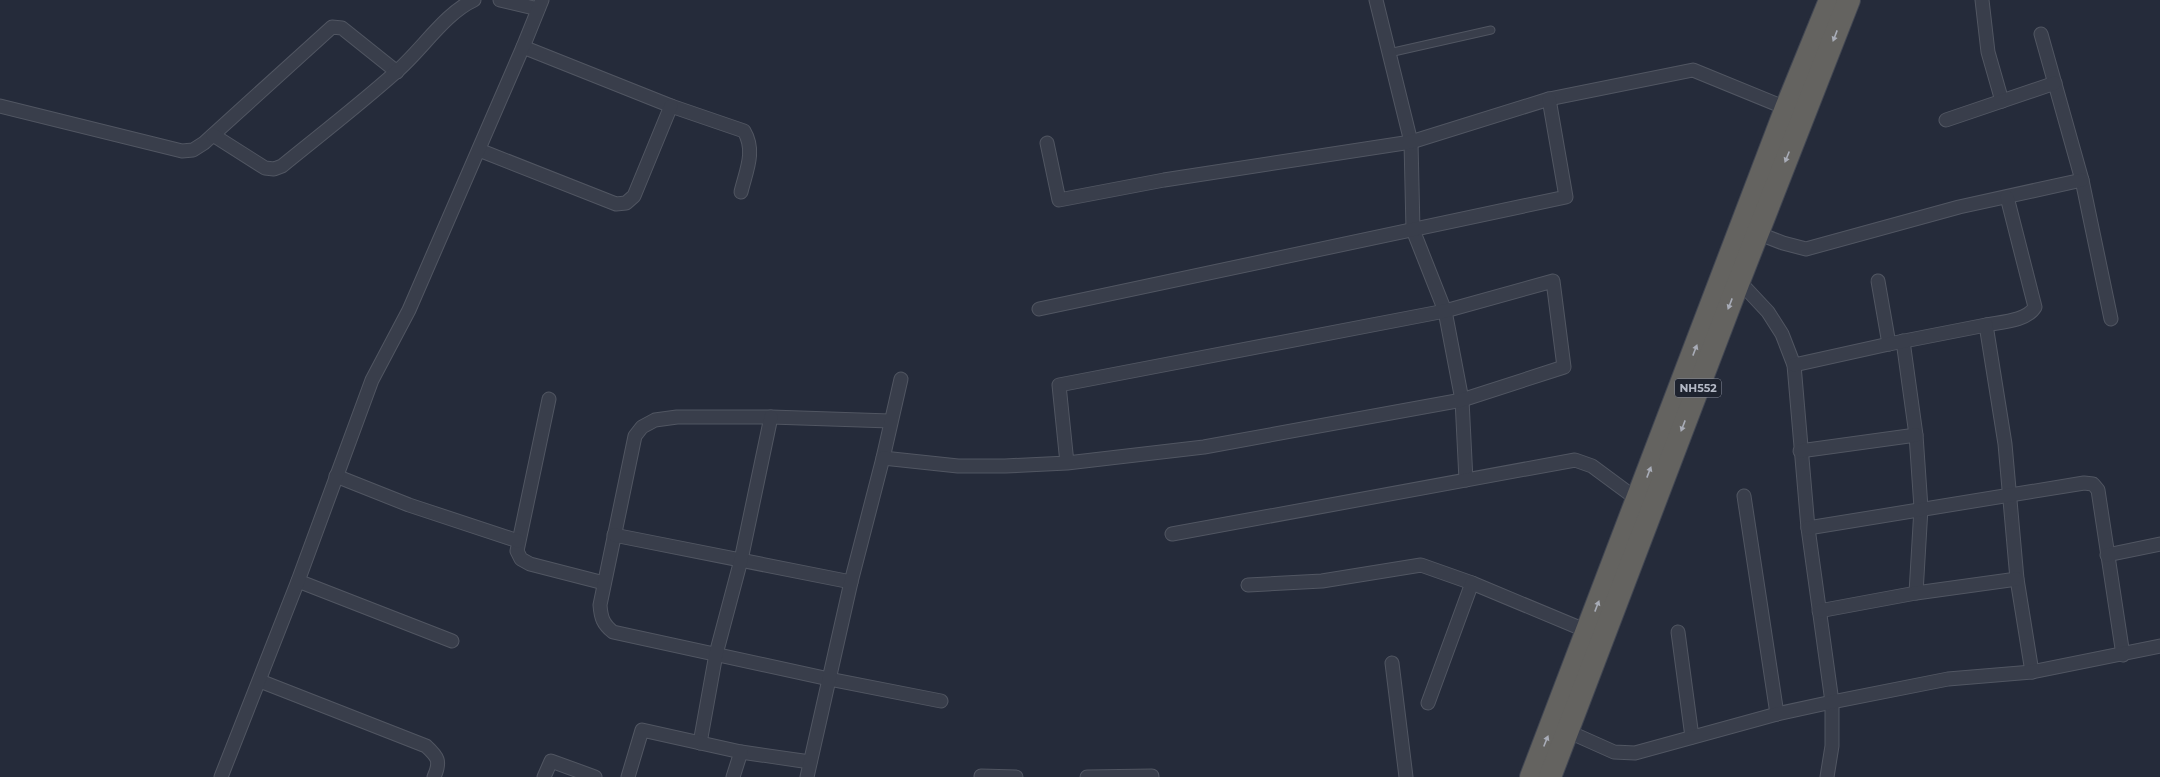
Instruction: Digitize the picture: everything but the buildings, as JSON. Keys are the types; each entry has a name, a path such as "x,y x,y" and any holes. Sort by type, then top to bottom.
{"highway":[{"name":"NH552","path":"1531,777 1638,500 1786,108 1830,0"},
{"name":"NH552","path":"1550,777 1757,233 1849,0"}],"street":[{"path":"213,135 265,168 278,168 397,72 452,16 466,3 474,0"},
{"path":"221,777 260,681 372,380 409,310 540,5 500,0"},
{"path":"1376,0 1411,142 1414,230 1445,311 1462,400 1466,480"},
{"path":"1982,0 1988,52 2002,101"},
{"path":"0,106 182,151 193,150 213,135 332,27 342,28 397,72"},
{"path":"2041,34 2082,180 2112,319"},
{"path":"523,47 671,106 744,131 750,140 751,150 741,192"},
{"path":"1047,143 1059,200 1164,180 1411,142 1549,99 1693,70 1786,108"},
{"path":"1946,120 2055,82"},
{"path":"1039,309 1566,197 1549,99"},
{"path":"478,150 616,204 626,203 634,196 671,106"},
{"path":"1757,233 1783,243 1806,249 1959,208 2082,180"},
{"path":"1794,365 1903,341 2024,317 2031,314 2035,307 2007,197"},
{"path":"883,458 958,466 1067,463 1204,447 1462,400 1564,367 1553,281 1445,311 1059,385 1067,463"},
{"path":"1739,281 1768,312 1782,334 1794,365 1800,451 1808,528 1832,702 1832,746 1827,777"},
{"path":"1878,281 1889,344"},
{"path":"1986,325 2010,494 2017,580 2032,672"},
{"path":"1903,341 1916,434 1921,508 1916,593"},
{"path":"807,777 851,582 883,458 890,421 901,379"},
{"path":"549,399 517,551 521,559 530,564 604,583"},
{"path":"890,421 771,417 677,417 655,420 642,427 635,436 604,583 600,605 600,615 604,625 613,632 829,679 940,701"},
{"path":"700,743 716,654 741,560 771,417"},
{"path":"1800,451 1916,434"},
{"path":"1172,534 1575,460 1592,466 1638,500"},
{"path":"336,476 410,505 518,541"},
{"path":"1808,528 2010,494 2084,483 2093,484 2098,490 2123,655"},
{"path":"1744,496 1776,714"},
{"path":"614,535 851,582"},
{"path":"2107,555 2160,544"},
{"path":"1248,585 1322,581 1421,565 1472,583 1587,630"},
{"path":"1819,611 1916,593 2017,580"},
{"path":"298,581 452,641"},
{"path":"1428,703 1472,583"},
{"path":"1678,632 1692,738"},
{"path":"1567,731 1614,752 1636,753 1776,714 1832,702 1948,679 2032,672 2123,655 2160,646"},
{"path":"1392,663 1406,777"},
{"path":"260,681 426,746 436,755 438,766 434,777"},
{"path":"628,777 642,730 741,752 810,762"},
{"path":"733,777 741,752"},
{"path":"544,777 551,761 595,777"},
{"path":"980,776 1016,777"},
{"path":"1087,777 1152,776"}],"lane":[{"path":"1389,53 1491,30"}]}
